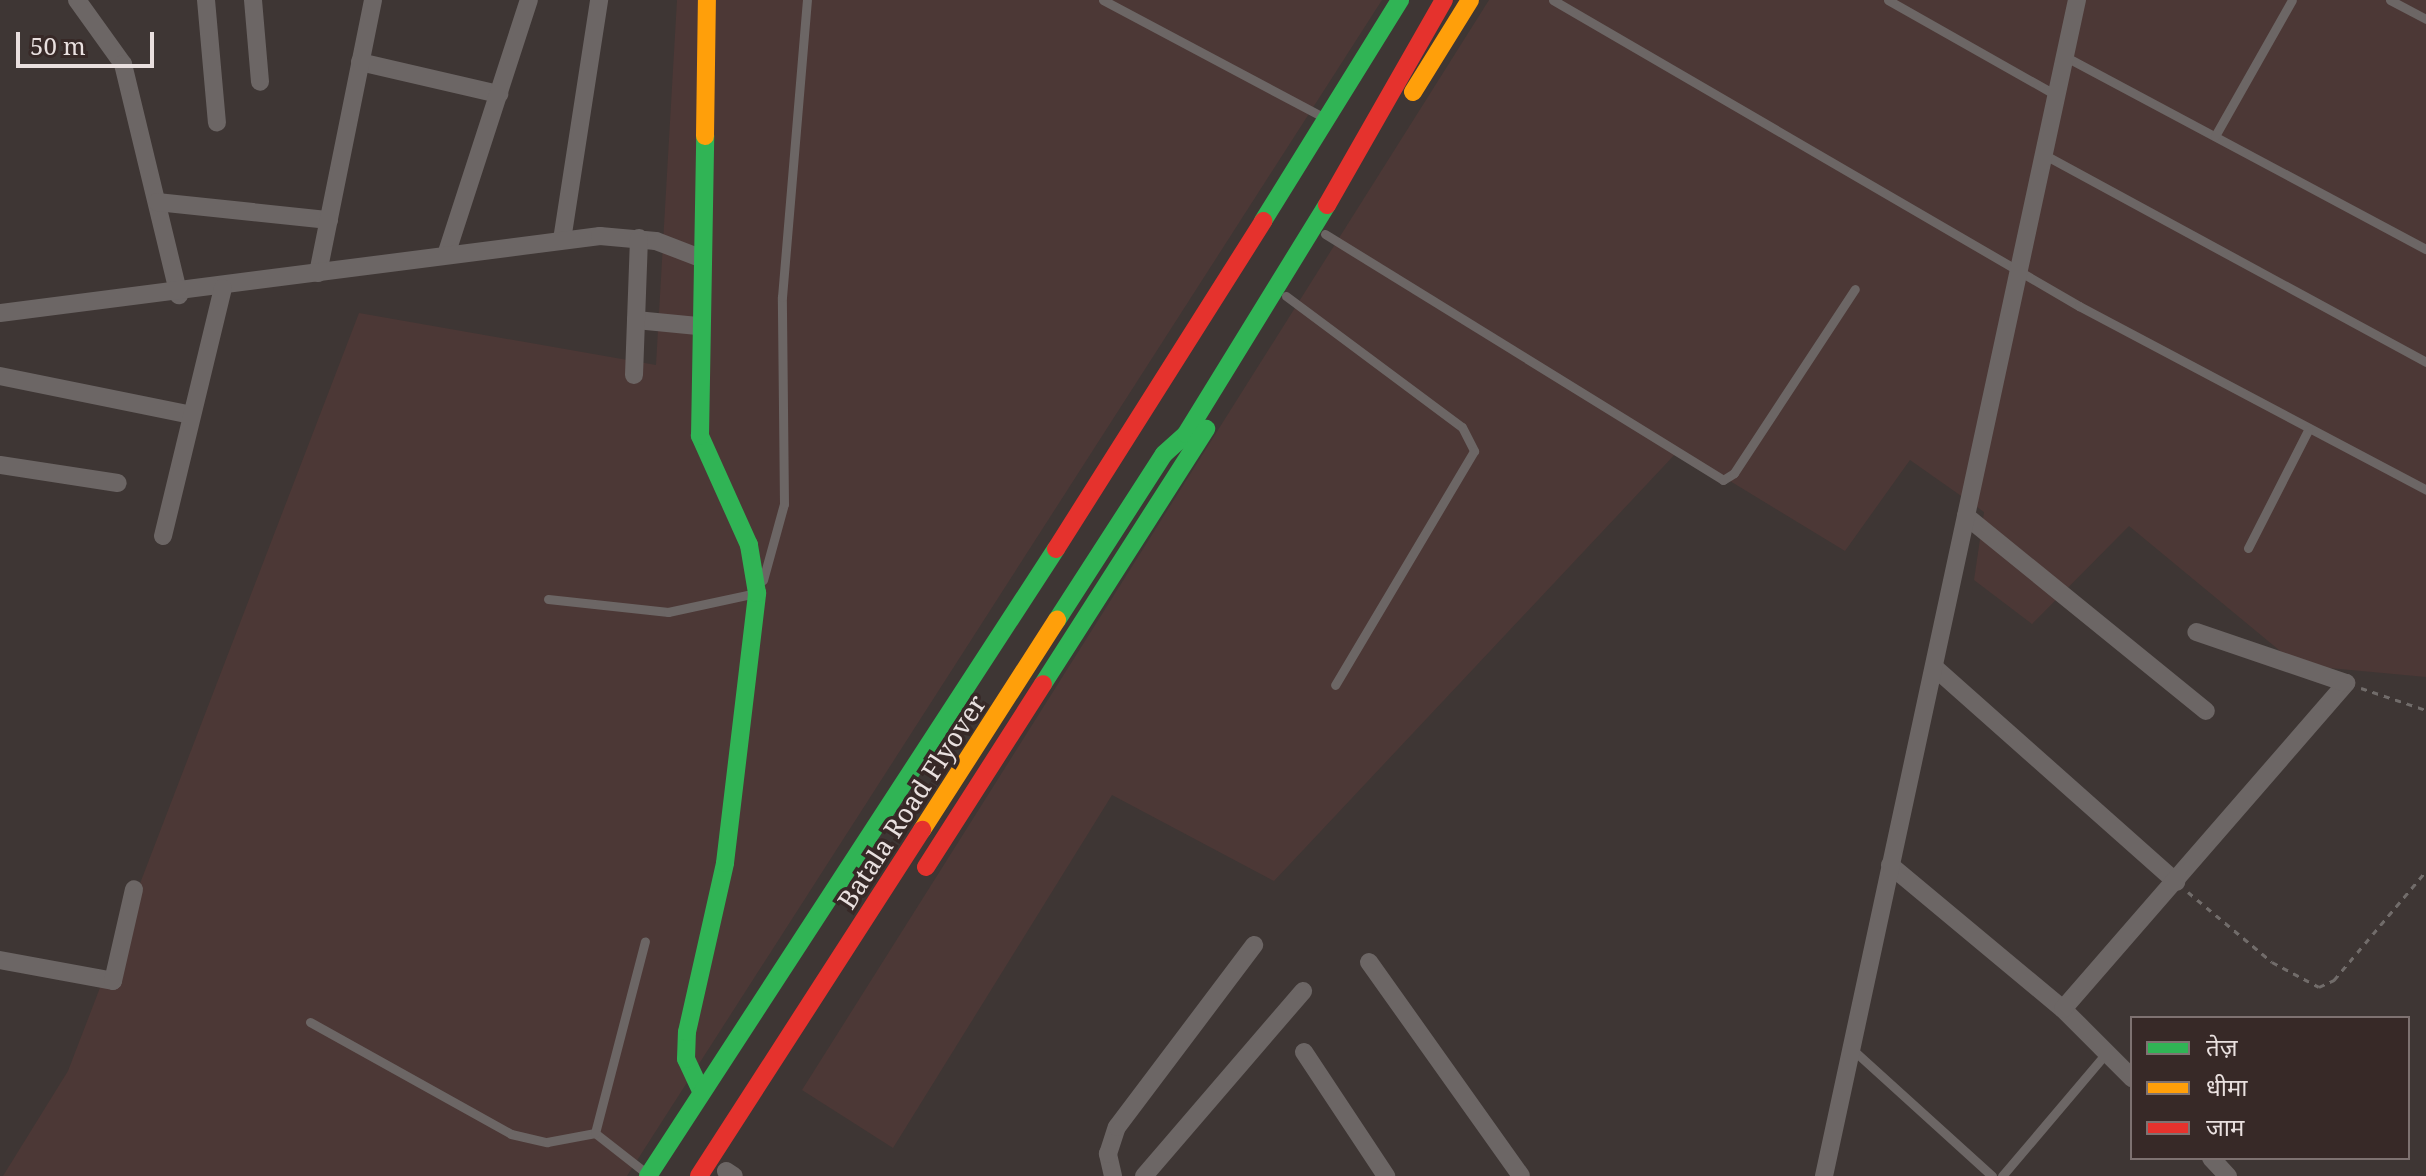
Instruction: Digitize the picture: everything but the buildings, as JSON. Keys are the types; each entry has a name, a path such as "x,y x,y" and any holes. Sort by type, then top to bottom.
{"main road":[{"path":"701,1091 686,1059 687,1032 725,863 757,593 749,545 700,436 698,257 707,0"},
{"path":"648,1176 1125,443 1323,117 1400,0"},
{"name":"Batala Road Flyover","path":"699,1176 1164,454 1170,428 1323,183 1347,165 1444,0"},
{"path":"916,882 1107,592 1470,0"},
{"path":"727,1174 847,987"}],"street":[{"path":"77,0 123,64 179,295"},
{"path":"206,0 217,123"},
{"path":"253,0 260,82"},
{"path":"318,273 373,0"},
{"path":"446,255 529,0"},
{"path":"562,240 599,0"},
{"path":"1824,1176 2016,269 2077,0"},
{"path":"360,62 499,94"},
{"path":"157,202 329,220"},
{"path":"634,375 639,238"},
{"path":"0,313 179,295 562,240 639,238 698,257"},
{"path":"163,536 223,288"},
{"path":"636,320 698,326"},
{"path":"0,376 191,415"},
{"path":"0,465 118,483"},
{"path":"1966,516 2206,711"},
{"path":"2063,1009 2346,683 2196,632"},
{"path":"1934,667 2176,882"},
{"path":"1890,865 2063,1009 2130,1076"},
{"path":"0,960 113,981 134,889"},
{"path":"1113,1176 1108,1154 1117,1127 1254,945"},
{"path":"1369,962 1521,1176"},
{"path":"1144,1176 1303,991"},
{"path":"1304,1052 1386,1176"},
{"path":"2213,1160 2228,1176"}],"lane":[{"path":"548,599 668,612 757,593 783,513 781,321 807,0"},
{"path":"1103,0 1323,117"},
{"path":"1553,0 2016,269 2308,430 2426,490"},
{"path":"1888,0 2057,96"},
{"path":"2215,136 2292,0"},
{"path":"2390,0 2426,19"},
{"path":"2066,57 2426,249"},
{"path":"2043,154 2426,362"},
{"path":"1325,234 1723,480 1734,473 1855,289"},
{"path":"1286,296 1462,427 1474,451 1335,685"},
{"path":"2248,548 2308,430"},
{"path":"595,1133 645,941"},
{"path":"310,1022 511,1134 547,1142 595,1133 648,1176"},
{"path":"1852,1049 1992,1176"},
{"path":"2002,1176 2107,1052"}],"path":[{"path":"2346,683 2426,710"},
{"path":"2176,882 2272,962 2319,987 2334,980 2426,871"}],"shaded area":[{"path":"677,0 1382,0 627,1176 3,1176 68,1071 359,313 656,365"},
{"path":"1489,0 2426,0 2426,677 2297,665 2129,526 2032,624 1974,580 1984,512 1910,460 1845,551 1679,450 1274,881 1112,795 893,1148 802,1090"}],"traffic: fast":[{"path":"1263,221 1400,0"},
{"path":"701,1091 686,1059 687,1032 725,863 757,593 749,545 700,436 705,136"},
{"path":"1057,620 1164,454 1186,434 1327,205"},
{"path":"1043,684 1206,429"},
{"path":"648,1176 1056,549"}],"traffic: slow":[{"path":"705,136 707,0"},
{"path":"1413,92 1470,0"},
{"path":"922,830 1057,620"}],"traffic: jam":[{"path":"1327,205 1444,0"},
{"path":"1056,549 1263,221"},
{"path":"926,867 1043,684"},
{"path":"699,1176 922,830"}]}
